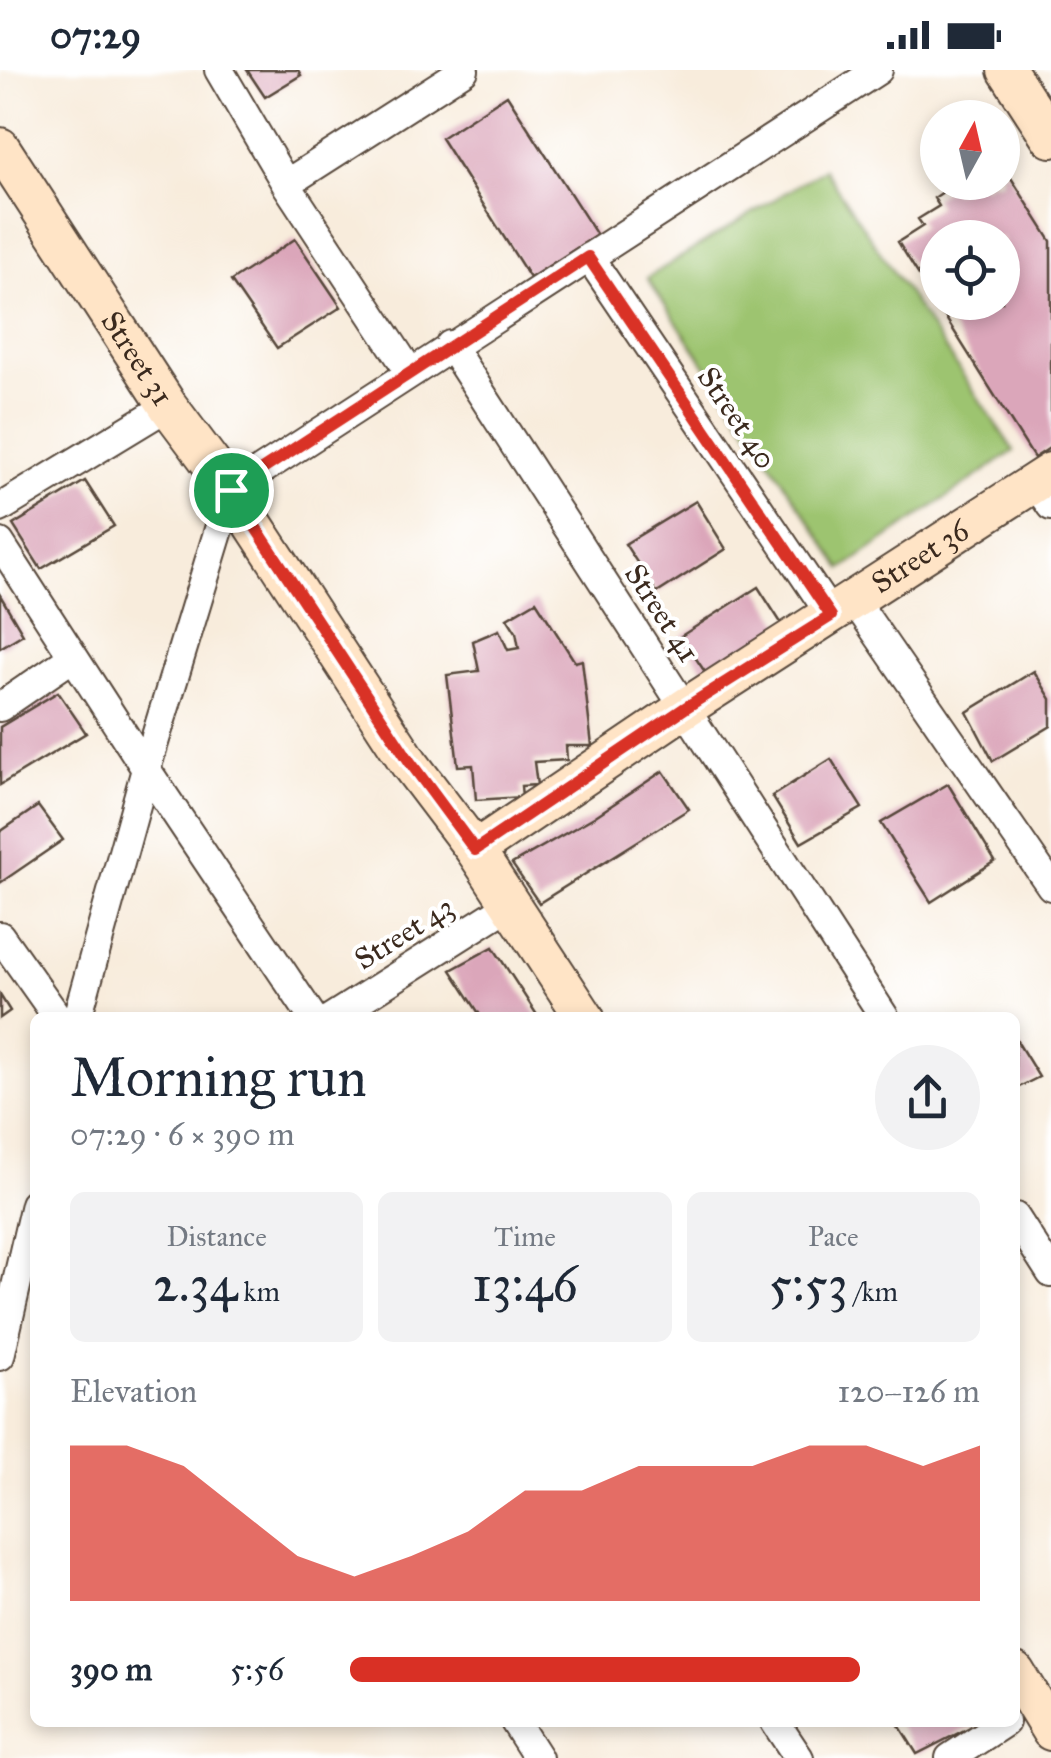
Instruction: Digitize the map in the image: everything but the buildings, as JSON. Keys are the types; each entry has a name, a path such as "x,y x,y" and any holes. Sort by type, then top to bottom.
{"street":[{"path":"219,70 286,184 410,372"},
{"path":"286,184 464,70"},
{"path":"79,1012 146,770 231,490 878,70"},
{"path":"1007,70 1051,138"},
{"name":"Street 31","path":"0,148 168,406 231,490 410,762 475,850"},
{"name":"Street 40","path":"588,257 842,608 1051,886"},
{"name":"Street 41","path":"450,345 882,1012"},
{"path":"0,508 168,406"},
{"name":"Street 36","path":"475,850 842,608 1046,487"},
{"path":"0,543 309,1012"},
{"path":"0,707 74,657"},
{"path":"475,850 581,1012"},
{"name":"Street 43","path":"340,1012 511,904"},
{"path":"0,936 54,1012"},
{"path":"0,1356 11,1252 30,1215"},
{"path":"1020,1225 1051,1273"},
{"path":"518,1727 538,1758"},
{"path":"777,1727 798,1758"},
{"path":"950,1758 997,1727"}],"green space":[{"path":"824,169 920,311 920,320 926,320 1014,451 842,569 647,278"}],"route":[{"path":"588,257 831,616 685,708 475,850 410,762 231,490 588,257"}]}
